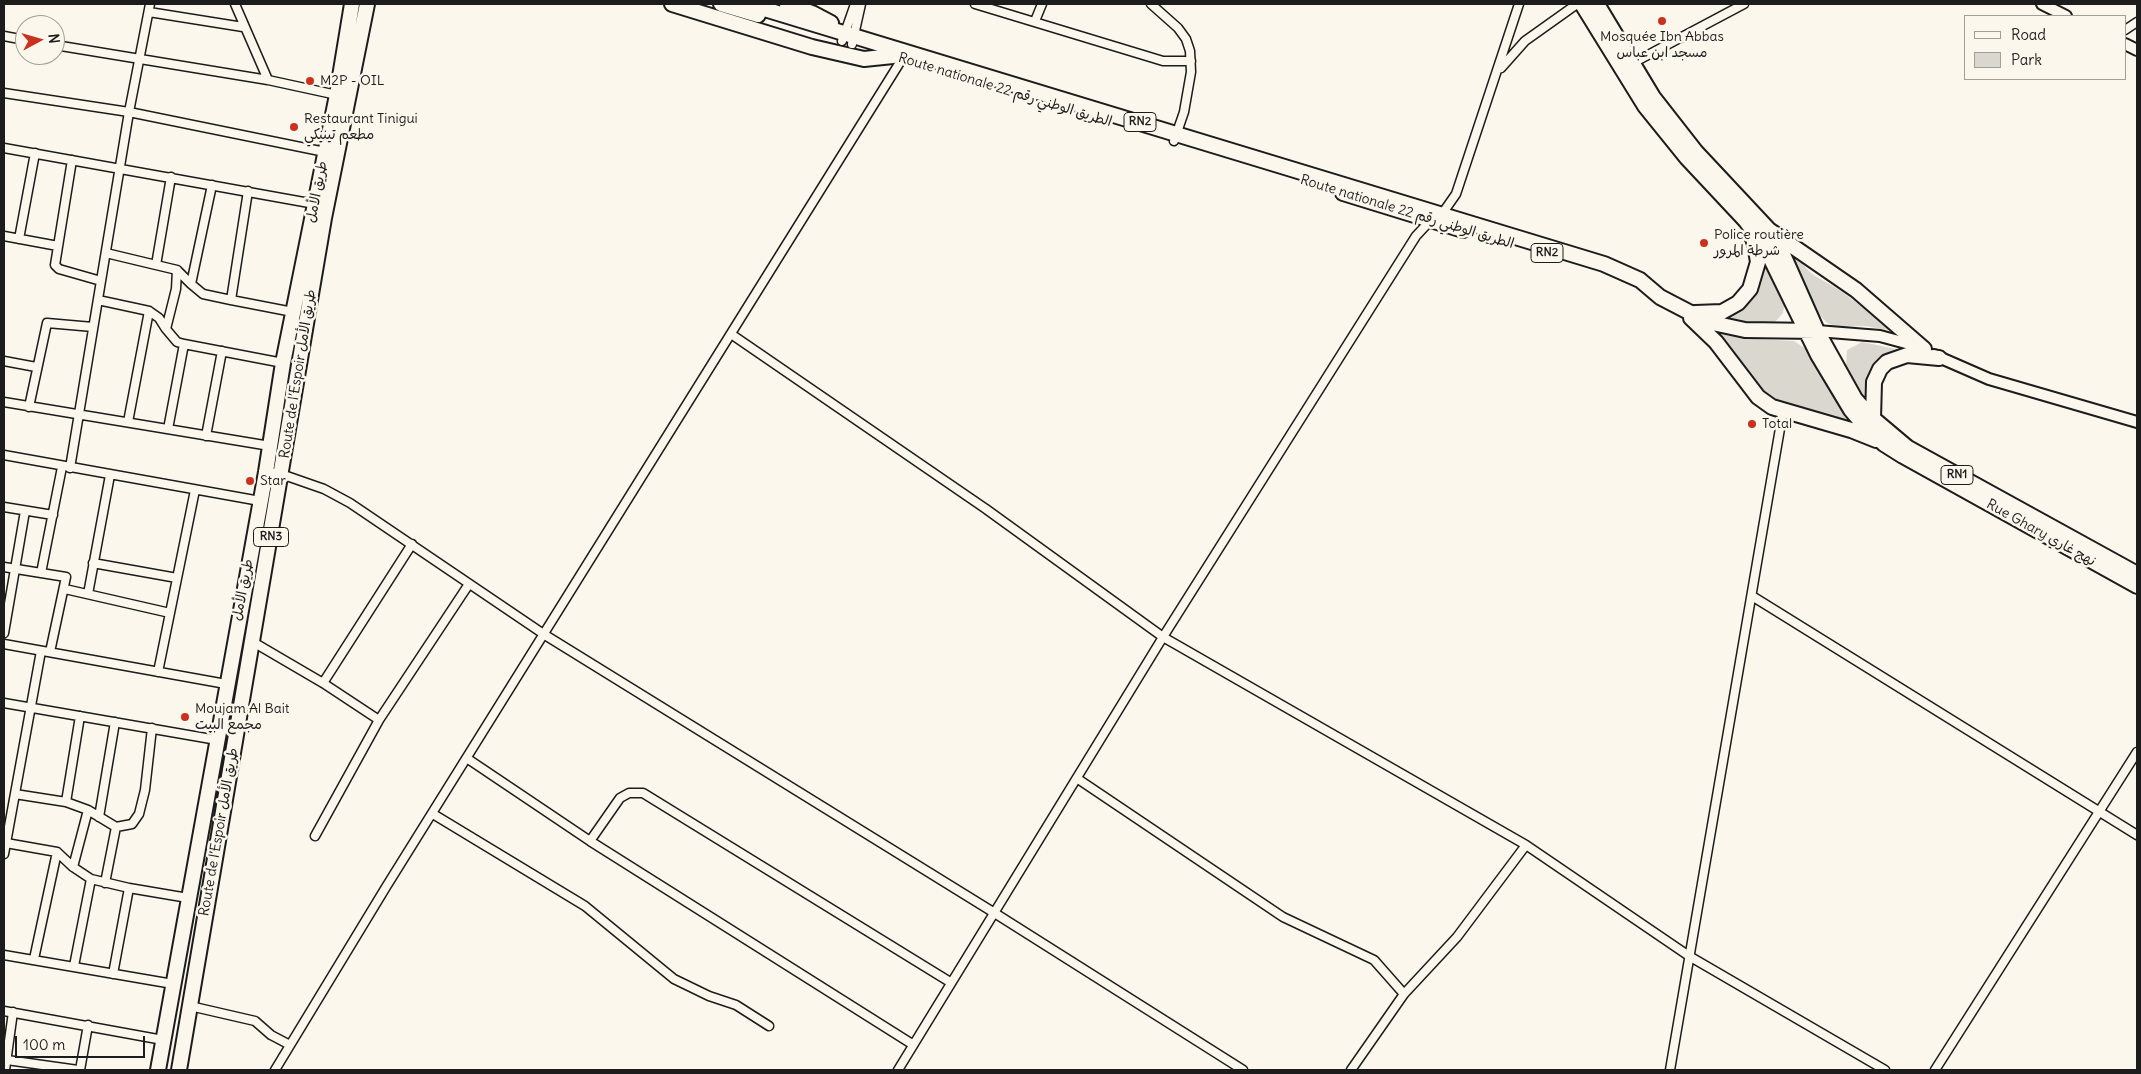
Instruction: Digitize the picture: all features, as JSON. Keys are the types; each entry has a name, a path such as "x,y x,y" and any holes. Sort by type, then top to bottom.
{"highway":[{"name":"طريق الأمل","path":"158,1070 226,684 266,472 283,362 337,95 352,4"},
{"name":"Route de l’Espoir طريق الأمل","path":"179,1070 324,218 367,4"},
{"path":"672,4 812,47 864,59 898,58"},
{"name":"Route nationale 22 الطريق الوطني رقم","path":"721,4 846,37 898,58 1176,137"},
{"name":"Route nationale 22 الطريق الوطني رقم","path":"748,4 846,37 1436,217 1604,264 1645,283 1660,297 1682,309"},
{"path":"787,4 812,13 830,23 846,37"},
{"path":"1582,4 1627,67 1696,152 1774,234 1856,290 1924,349"},
{"path":"1597,4 1645,106 1688,158 1746,221 1765,247 1812,331"},
{"path":"1682,309 1703,314 1722,312 1738,303 1750,289 1757,272 1757,253 1746,221"},
{"path":"1774,234 1812,331"},
{"name":"RN2","path":"1682,309 1708,322 1727,328 1812,331"},
{"name":"RN2","path":"1682,309 1716,342 1758,398 1783,411 1851,430 1884,444"},
{"name":"Rue Ghary نهج غاري","path":"1812,331 1842,396 1869,422 1908,448 2137,574"},
{"path":"1851,430 1869,422 1874,382 1880,369 1887,362 1907,355 1939,358"},
{"name":"Rue Ghary نهج غاري","path":"1869,422 1884,444 2017,521 2137,586"}],"street":[{"path":"235,4 268,80"},
{"path":"846,37 855,4"},
{"path":"846,37 862,4"},
{"path":"975,4 1163,61 1191,61"},
{"path":"1035,21 1042,4"},
{"path":"1151,4 1182,33 1186,39 1191,61 1184,112 1176,137"},
{"path":"898,1070 993,912 1078,779 1164,637 1416,236 1456,194 1519,4"},
{"path":"1498,72 1525,41 1577,4"},
{"path":"1627,67 1744,4"},
{"path":"2042,4 2064,15"},
{"path":"41,573 78,414 129,112 150,8 243,26"},
{"path":"2126,29 2137,22"},
{"path":"65,47 268,80 337,95"},
{"path":"275,1070 731,334 898,58"},
{"path":"4,93 129,112 325,152"},
{"path":"4,148 315,204"},
{"path":"19,239 35,153"},
{"path":"72,160 56,267 101,281"},
{"path":"156,265 171,177"},
{"path":"191,284 212,185"},
{"path":"231,300 248,191"},
{"path":"4,236 58,246"},
{"path":"106,254 177,270 203,294 293,312"},
{"path":"166,329 176,289 177,270"},
{"path":"98,300 150,311 159,318 177,342 283,362"},
{"path":"128,422 150,311"},
{"path":"29,407 36,367 47,323 93,327"},
{"path":"1812,331 1880,336 1924,349 1939,358 1989,379 2137,422"},
{"path":"731,334 986,509 1164,637 1526,845 1689,956 1885,1070"},
{"path":"168,429 184,344"},
{"path":"206,436 222,351"},
{"path":"4,361 36,367"},
{"path":"4,402 270,446"},
{"path":"1670,1070 1783,411"},
{"path":"4,455 260,501"},
{"path":"266,472 281,474 324,489 412,544 545,635 993,912 1243,1070"},
{"path":"88,594 110,475"},
{"path":"158,672 195,490"},
{"path":"4,507 53,515"},
{"path":"4,633 7,591 15,570 25,511"},
{"path":"323,683 412,544"},
{"path":"93,564 177,578"},
{"path":"4,567 66,577 65,589 50,652"},
{"path":"315,836 379,720 469,584"},
{"path":"65,589 170,613"},
{"path":"1752,596 2137,835"},
{"path":"253,642 323,683 379,720"},
{"path":"4,644 226,684"},
{"path":"4,854 7,818 15,794 41,651"},
{"path":"4,703 217,740"},
{"path":"66,802 80,716"},
{"path":"99,816 115,722"},
{"path":"15,794 66,802 88,810 116,827 132,824 139,814 145,790 152,728"},
{"path":"1935,1070 2137,752"},
{"path":"468,759 590,842 912,1044"},
{"path":"1078,779 1283,917 1374,960 1404,994"},
{"path":"590,842 620,798 629,793 643,793 950,982"},
{"path":"73,867 88,810"},
{"path":"433,814 585,906 674,978 709,996 736,1005 769,1026"},
{"path":"105,883 116,827"},
{"path":"6,843 57,852 90,879 188,898"},
{"path":"1351,1070 1404,994 1457,937 1526,845"},
{"path":"34,959 57,852"},
{"path":"74,966 90,879"},
{"path":"113,974 129,888"},
{"path":"4,955 173,984"},
{"path":"190,1006 255,1021 271,1035 290,1045"},
{"path":"4,1011 163,1040"},
{"path":"5,1070 13,1012"},
{"path":"7,1060 79,1070 88,1025"}],"green space":[{"path":"1787,248 1812,274 1841,291 1894,331 1865,326 1836,327 1826,322 1815,310"},
{"path":"1764,259 1785,300 1783,313 1770,325 1736,323 1721,319 1743,307 1755,292"},
{"path":"1713,331 1742,338 1794,341 1806,349 1852,425 1783,404 1770,397 1757,387 1735,354"},
{"path":"1862,342 1896,349 1881,358 1869,371 1865,394 1869,408 1846,368 1847,350"}],"place":[{"name":"Mosquée Ibn Abbas مسجد ابن عباس","path":"1662,21"},
{"name":"M2P - OIL","path":"310,81"},
{"name":"Restaurant Tinigui مطعم تينيكي","path":"294,127"},
{"name":"Police routière شرطة المرور","path":"1704,243"},
{"name":"Total","path":"1752,424"},
{"name":"Star","path":"250,481"},
{"name":"Moujam Al Bait مجمع البيت","path":"185,717"}]}
